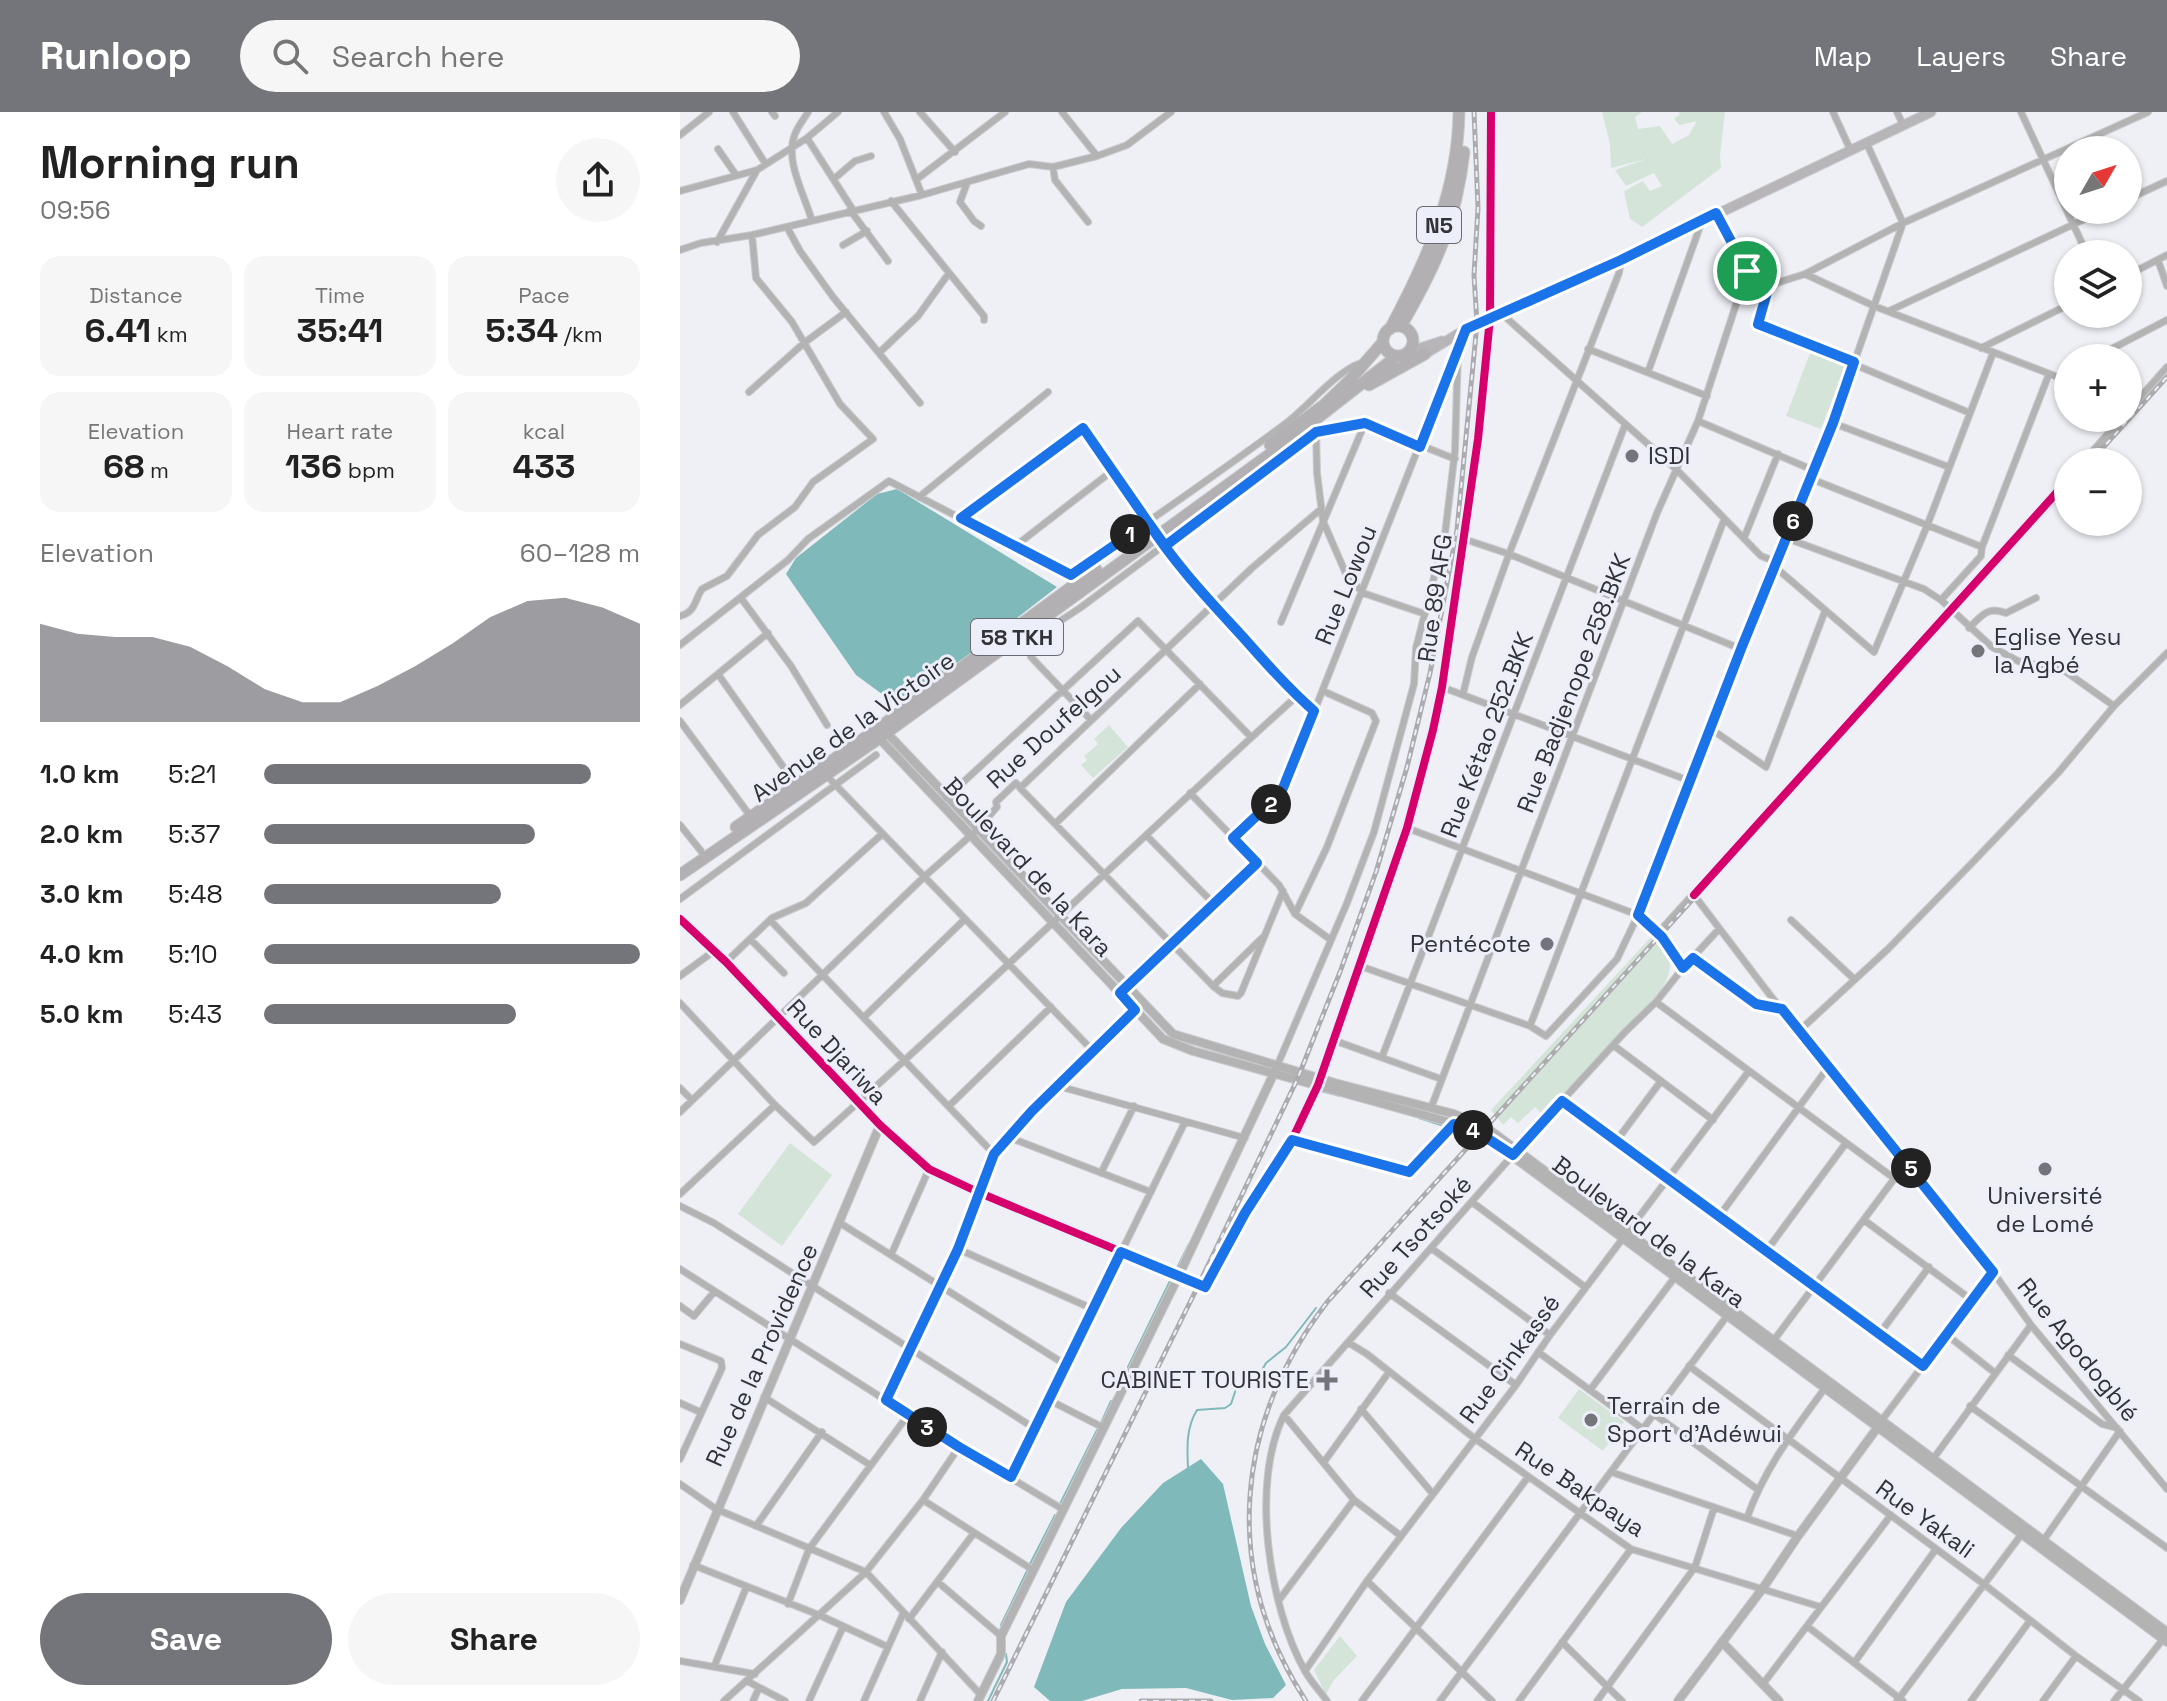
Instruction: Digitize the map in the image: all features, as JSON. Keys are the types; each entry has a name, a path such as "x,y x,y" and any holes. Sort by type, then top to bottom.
{"highway":[{"name":"N5","path":"1396,327 1450,191 1459,112"},
{"path":"1396,327 1412,335 1414,340 1405,354 1387,352 1383,342 1425,286 1450,224 1458,198 1467,112"},
{"name":"Avenue de la Victoire","path":"1310,420 1383,342"},
{"name":"Avenue de la Victoire","path":"680,875 826,775 1075,583 1405,354"},
{"path":"1350,393 1425,354"},
{"name":"Avenue de la Victoire","path":"680,866 1034,624 1075,583"}],"main road":[{"path":"1405,354 1425,354 1466,329 1621,260 1931,112"},
{"path":"1405,354 1426,344 1446,341"},
{"name":"Boulevard de la Kara","path":"880,732 946,798 974,833"},
{"name":"Boulevard de la Kara","path":"880,732 1123,990 1163,1039 1174,1045 1431,1106 1476,1126 1627,1232 1825,1388 1935,1457 2044,1539 2164,1639"},
{"name":"Rue Djariwa","path":"680,919 726,962 858,1103 929,1169 1179,1275"},
{"path":"980,1698 1001,1654 1001,1636 1276,1070"},
{"name":"Boulevard de la Kara","path":"1320,1078 1454,1124 1476,1126"},
{"name":"Rue de la Providence","path":"680,1600 880,1125"},
{"name":"Boulevard de la Kara","path":"1627,1232 1675,1277 1774,1340 2019,1537 2164,1639"},
{"path":"1682,1699 1880,1424"},
{"path":"1722,1642 1779,1701"}],"street":[{"path":"680,135 699,115 709,112"},
{"path":"733,112 765,163"},
{"path":"808,112 795,134 792,147 795,172 812,221"},
{"path":"717,242 757,170 807,138 837,112"},
{"path":"884,112 900,139 922,195"},
{"path":"920,112 955,152"},
{"path":"992,112 997,118"},
{"path":"917,179 1005,112"},
{"path":"1062,112 1097,156"},
{"path":"680,250 922,195 1029,164 1053,167 1097,156 1127,145 1171,112"},
{"name":"Rue 89 AFG","path":"1179,1275 1206,1287 1245,1213 1292,1140 1320,1078 1407,828 1442,687 1478,439 1490,318 1491,112"},
{"path":"1833,112 1850,149"},
{"path":"1897,112 1903,125"},
{"path":"2021,112 2054,183"},
{"path":"1970,413 1758,324 1770,285 1805,274 1903,223 2148,112"},
{"path":"807,138 888,261"},
{"path":"1360,966 1530,1026 1546,1036 1617,959 1638,915 1833,423 1903,223 1866,142"},
{"path":"718,149 736,175"},
{"path":"835,178 855,161 871,156"},
{"path":"1053,167 1055,180 1088,222"},
{"path":"680,191 757,170"},
{"path":"2142,193 2167,181"},
{"path":"967,183 960,202 981,226"},
{"path":"891,201 984,316 984,320"},
{"path":"1716,213 1747,271 1768,289"},
{"path":"1648,372 1703,219"},
{"path":"1889,311 2073,224 2080,240"},
{"path":"787,227 800,251 846,312 920,403"},
{"path":"843,245 867,231"},
{"path":"680,616 688,614 695,606 702,589 727,576 758,535 795,507 813,482 873,439 840,404 792,322 756,278 752,235"},
{"path":"2142,268 2167,255"},
{"path":"1463,694 1472,657 1509,554 1619,273 1621,260"},
{"path":"2158,260 2167,286"},
{"name":"Rue Badjenope 258.BKK","path":"1431,1106 1657,513 1698,421 1747,271"},
{"path":"880,352 918,316 949,273"},
{"path":"1805,274 1874,306 2053,376 1982,547 1981,556 1941,600"},
{"path":"749,392 804,343 846,312"},
{"path":"1981,348 2054,312"},
{"path":"1502,314 1677,470 1761,556 1776,565 1874,652 1927,526 1993,353"},
{"path":"2121,344 2167,320"},
{"name":"Rue Lowou","path":"1233,838 1281,793 1466,329"},
{"path":"1588,349 1707,396"},
{"path":"1276,1070 1374,832 1414,684 1416,648 1445,534 1455,459 1458,350"},
{"path":"1034,624 1048,629 1165,546 1310,420 1349,368 1365,362"},
{"path":"2142,395 2167,367"},
{"path":"2142,393 2151,385"},
{"path":"919,497 1048,392"},
{"path":"1310,420 1365,423 1455,459"},
{"path":"1310,420 1323,521 1346,574 1363,593 1425,614"},
{"path":"1698,421 1813,470"},
{"path":"1281,622 1365,423"},
{"path":"1833,423 1949,467"},
{"name":"Rue Kétao 252.BKK","path":"1382,1057 1625,425"},
{"path":"961,518 1083,428 1152,529 1213,605 1314,711"},
{"path":"2095,448 2110,432"},
{"path":"1744,538 1778,454"},
{"path":"1014,547 1112,471"},
{"path":"1809,478 1982,547"},
{"path":"680,645 788,560 808,539 889,481 1075,583 1080,608"},
{"path":"1654,929 1694,895 2054,496"},
{"name":"Rue Doufelgou","path":"680,1112 924,877 974,833 997,807 996,802 1016,783 1020,788 1166,648 1321,509"},
{"path":"1530,1026 1724,520"},
{"path":"1075,583 1152,529"},
{"path":"1786,538 1924,589 1952,609 1992,647 2020,662 2062,669 2114,706"},
{"path":"1464,539 1509,554 1741,649"},
{"path":"741,598 768,633 827,725"},
{"path":"1969,628 1986,611 1995,609 2006,613 2036,598"},
{"path":"1711,729 1766,767 1825,611"},
{"path":"946,798 1134,623 1142,622 1251,737"},
{"path":"680,705 768,633"},
{"path":"1800,1030 1888,949 2058,773 2114,706 2167,653"},
{"path":"1031,657 1091,720"},
{"path":"718,674 796,785"},
{"path":"1055,824 1200,684"},
{"path":"1442,687 1690,781"},
{"path":"1295,914 1327,847 1376,721 1372,713 1323,691"},
{"path":"680,1003 814,1142 906,1061 1297,696"},
{"path":"680,721 751,817"},
{"path":"680,899 876,755"},
{"path":"826,775 1093,1051"},
{"path":"1020,788 1171,945 1222,993 1238,996 1244,988 1283,891"},
{"path":"1190,793 1283,891 1295,914 1331,940"},
{"path":"1407,828 1638,915 1654,929 1683,968"},
{"path":"681,829 701,851"},
{"path":"726,962 770,920 806,903 882,834"},
{"path":"1146,835 1214,904"},
{"path":"1123,990 1257,863"},
{"name":"Rue Agodogblé","path":"1694,895 1993,1272 2031,1325 2167,1489"},
{"path":"864,1017 965,919"},
{"path":"770,920 994,1154"},
{"path":"1791,920 1854,979"},
{"name":"Rue Tsotsoké","path":"1327,1701 1305,1671 1270,1566 1266,1522 1268,1479 1273,1441 1284,1415 1515,1152 1656,1002 1719,929"},
{"path":"1213,986 1263,937"},
{"path":"750,939 784,973"},
{"path":"680,976 714,951"},
{"path":"1693,958 1756,1004 1782,1009"},
{"path":"1656,1002 1895,1179"},
{"path":"949,1106 1051,1007"},
{"path":"886,1400 958,1249 994,1154 1138,1007"},
{"path":"1333,1040 1441,1079"},
{"path":"1613,1045 1713,1120"},
{"path":"1720,1215 1829,1066"},
{"name":"Rue Cinkassé","path":"1305,1671 1367,1581 1749,1071"},
{"path":"1617,1140 1661,1081"},
{"path":"1058,1086 1245,1138"},
{"path":"680,1088 692,1100"},
{"path":"1562,1101 1923,1366"},
{"path":"680,1194 775,1105"},
{"path":"1101,1173 1134,1106"},
{"path":"1011,1477 1185,1122"},
{"path":"1292,1140 1409,1172 1454,1124"},
{"path":"1008,1137 1151,1192"},
{"path":"1767,1250 1846,1143"},
{"path":"1774,1340 1906,1163"},
{"path":"891,1255 929,1169"},
{"path":"680,1178 688,1186"},
{"path":"1472,1202 1585,1287"},
{"path":"680,1206 714,1223 1034,1428"},
{"path":"1864,1220 1973,1301"},
{"path":"840,1223 1066,1365"},
{"path":"1431,1248 1550,1335"},
{"path":"958,1249 1093,1309"},
{"path":"1880,1333 1929,1267"},
{"path":"680,1269 908,1415 1064,1510"},
{"path":"1880,1424 1993,1272"},
{"path":"1590,1390 1675,1277"},
{"path":"680,1306 694,1316 714,1292"},
{"path":"1389,1293 1516,1385"},
{"path":"1440,1701 1730,1312"},
{"path":"1935,1457 2031,1325"},
{"path":"1947,1335 1995,1373"},
{"name":"Rue Bakpaya","path":"1349,1343 1474,1438 1631,1549 1821,1607"},
{"path":"680,1344 721,1361 722,1368 680,1459"},
{"path":"1538,1352 1643,1429"},
{"path":"2008,1355 2102,1424 2119,1429 2044,1539"},
{"name":"Rue Yakali","path":"1689,1366 2139,1701"},
{"path":"1324,1462 1389,1372"},
{"path":"1747,1518 1757,1489 1787,1440 1825,1388"},
{"path":"764,1397 870,1465"},
{"path":"1049,1400 1104,1428"},
{"path":"680,1403 700,1412"},
{"path":"1970,1406 2167,1548"},
{"path":"1361,1409 1433,1494"},
{"path":"1654,1414 1757,1489"},
{"path":"788,1604 809,1549 908,1415"},
{"path":"1284,1415 1354,1500 1401,1536"},
{"path":"756,1526 822,1432"},
{"path":"724,1701 866,1572 923,1500 959,1447"},
{"path":"1611,1472 1798,1536"},
{"path":"1362,1701 1528,1477"},
{"path":"680,1484 716,1509 866,1572 942,1652 980,1698"},
{"path":"923,1500 1033,1570"},
{"path":"1279,1600 1354,1500"},
{"path":"1597,1701 1695,1567 1714,1508"},
{"path":"1763,1684 1891,1515"},
{"path":"864,1701 888,1647 906,1616 939,1583 974,1533"},
{"path":"1807,1626 1900,1700 2019,1537"},
{"path":"1519,1701 1631,1549"},
{"path":"1854,1663 1936,1549"},
{"path":"693,1565 819,1615 888,1647"},
{"path":"1367,1581 1492,1701"},
{"path":"939,1583 1001,1636"},
{"path":"714,1667 746,1588"},
{"path":"1971,1701 2029,1622"},
{"path":"809,1701 843,1627"},
{"path":"2114,1701 2164,1639"},
{"path":"1562,1642 1622,1701"},
{"path":"920,1701 942,1652"},
{"path":"2043,1701 2076,1656"},
{"path":"680,1661 755,1674"},
{"path":"747,1681 785,1701"},
{"path":"753,1701 759,1688"}],"green space":[{"path":"1602,112 1642,112 1635,117 1638,129 1660,126 1672,144 1689,135 1697,121 1679,125 1674,119 1680,114 1678,112 1725,112 1721,168 1642,227 1630,219 1624,191 1643,181 1650,191 1662,186 1654,173 1626,186 1615,170 1646,159 1611,168 1610,144"},
{"path":"1810,353 1845,367 1821,429 1786,416"},
{"path":"1109,725 1128,747 1093,778 1081,765 1087,760 1084,756 1098,744 1094,739"},
{"path":"1653,935 1665,950 1670,963 1667,978 1658,994 1544,1116 1535,1107 1518,1123 1511,1117 1503,1125 1491,1110"},
{"path":"790,1143 832,1175 782,1246 738,1214"},
{"name":"Terrain de Sport d'Adéwui","path":"1579,1389 1624,1422 1603,1451 1558,1418"},
{"path":"1340,1636 1357,1656 1333,1681 1326,1695 1314,1670"}],"water":[{"path":"897,489 1057,587 968,656 897,705 856,675 786,574 796,558 877,494"},
{"path":"1201,1459 1223,1484 1251,1606 1265,1644 1286,1685 1273,1698 1232,1700 1186,1688 1122,1689 1082,1701 1050,1701 1034,1687 1066,1602 1121,1528 1163,1483"}],"waterway":[{"path":"1321,1091 1340,1096"},
{"path":"1419,1118 1447,1127"},
{"path":"1453,1129 1471,1136"},
{"path":"1177,1268 1189,1244"},
{"path":"1128,1367 1170,1281"},
{"path":"1188,1468 1189,1431 1197,1410 1225,1408 1231,1404 1237,1386 1258,1377 1266,1363 1286,1347 1316,1308"},
{"path":"1101,1423 1111,1401"},
{"path":"1060,1504 1097,1430"},
{"path":"1030,1564 1055,1515"},
{"path":"1001,1625 1027,1571"},
{"path":"988,1701 1007,1662 1006,1654"}],"railway":[{"path":"993,1701 1297,1080 1376,872 1407,767 1430,673 1457,530 1477,324 1474,275 1478,208 1474,112"},
{"path":"2103,448 2167,377"},
{"path":"1306,1701 1279,1651 1260,1601 1251,1549 1250,1498 1257,1447 1273,1397 1297,1348 1328,1301 2054,501"},
{"path":"1141,1701 1211,1701"}],"cycle path":[{"path":"680,919 726,962 880,1125 929,1169 1206,1287 1245,1213 1292,1140 1318,1085 1407,828 1433,730 1478,439 1490,318 1491,112"},
{"path":"1694,895 2054,496"}],"place":[{"name":"ISDI","path":"1632,456"},
{"name":"Eglise Yesu la Agbé","path":"1978,651"},
{"name":"Pentécote","path":"1547,944"},
{"name":"Université de Lomé","path":"2045,1169"},
{"name":"CABINET TOURISTE","path":"1327,1380"},
{"name":"Terrain de Sport d'Adéwui","path":"1591,1420"}],"route":[{"path":"1747,271 1716,213 1621,260 1466,329 1420,447 1365,423 1316,432 1165,546 1157,535 1148,522 1071,575 961,518 1083,428 1165,546 1213,605 1314,711 1281,793 1233,838 1257,863 1120,993 1135,1010 1032,1111 994,1154 958,1249 886,1400 1011,1477 1121,1252 1205,1287 1245,1213 1292,1140 1409,1172 1454,1124 1476,1131 1513,1155 1562,1101 1923,1366 1993,1272 1782,1009 1756,1004 1693,958 1683,968 1662,937 1638,915 1833,423 1854,362 1758,324 1768,289 1747,271"}]}
